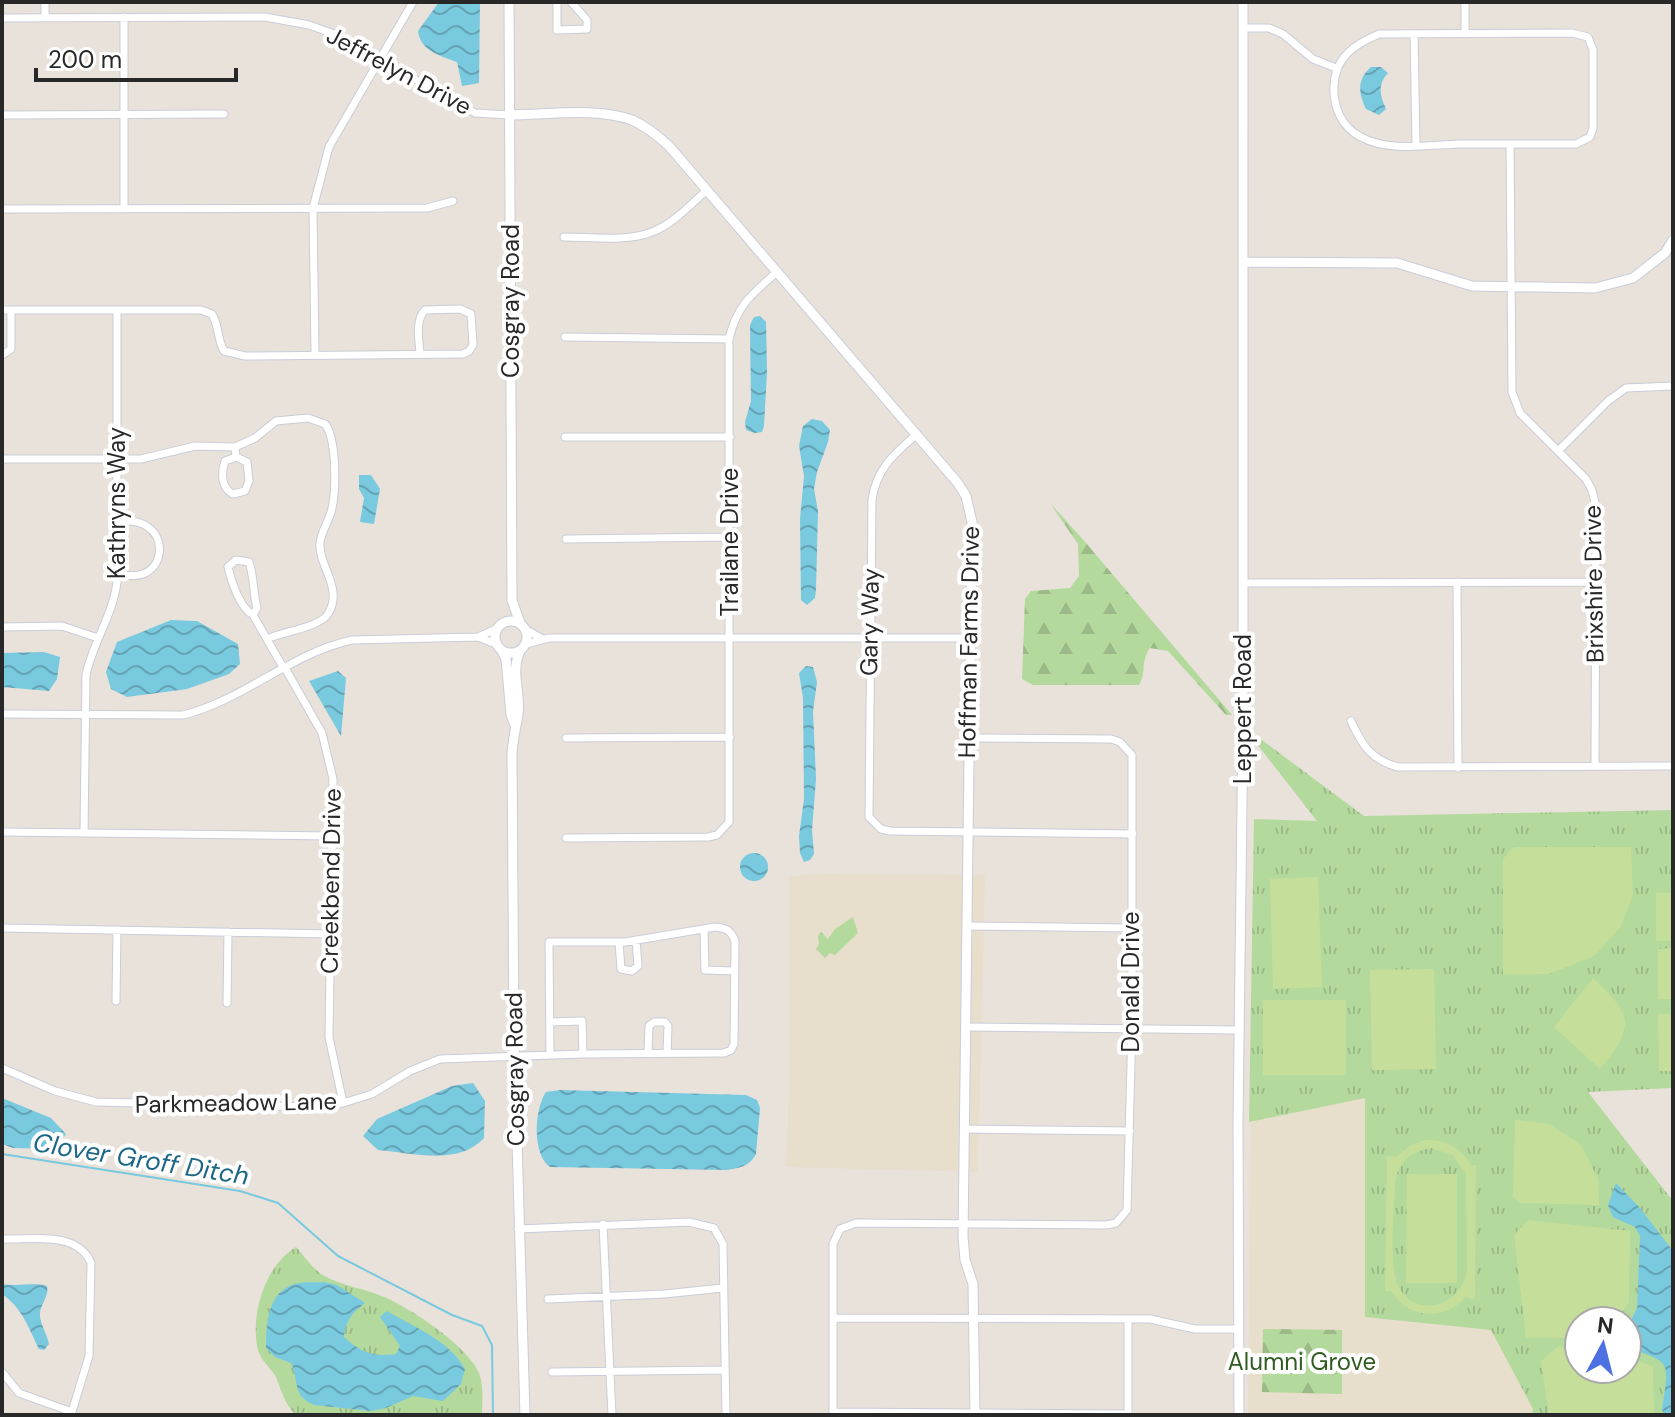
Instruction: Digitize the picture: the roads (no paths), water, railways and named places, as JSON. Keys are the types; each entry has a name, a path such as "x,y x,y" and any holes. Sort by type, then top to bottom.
{"main road":[{"name":"Cosgray Road","path":"509,2 512,600 522,626"},
{"name":"Leppert Road","path":"1239,1415 1243,2"},
{"name":"Hoffman Farms Drive","path":"510,115 601,115 633,121 652,131 669,146 917,434 966,496 972,522 963,1224 965,1260 973,1284 975,1414"},
{"path":"1243,262 1397,263 1472,286 1608,286 1633,278 1669,256 1673,240"},
{"name":"Cosgray Road","path":"500,626 512,600"},
{"path":"511,620 522,626 523,647 509,653 499,647 500,626 511,620"},
{"name":"Cosgray Road","path":"499,647 506,659 514,723 514,1057 525,1415"},
{"name":"Cosgray Road","path":"514,723 518,715 514,672 523,647"}],"street":[{"path":"45,2 45,17"},
{"path":"315,354 313,208 329,147 413,2"},
{"path":"557,2 557,30 587,29 587,20 571,2"},
{"path":"1465,2 1465,34"},
{"path":"124,17 124,208"},
{"name":"Jeffrelyn Drive","path":"2,18 265,17 288,20 334,34 475,113 510,115"},
{"path":"1243,28 1269,28 1283,34 1313,59 1336,68"},
{"path":"1572,33 1588,37 1593,50 1593,128 1590,137 1576,144 1378,144 1358,136 1344,124 1335,107 1336,68 1359,42 1379,34 1465,34 1572,33"},
{"path":"1414,34 1416,145"},
{"path":"2,115 224,114"},
{"name":"Brixshire Drive","path":"1510,144 1512,392 1529,422 1579,469 1592,490 1596,507 1595,766"},
{"path":"564,237 649,234 666,225 707,190"},
{"path":"2,209 427,208 453,201"},
{"name":"Trailane Drive","path":"566,838 708,837 725,830 731,814 729,339 735,316 750,295 777,272"},
{"path":"2,355 11,349 6,310 207,311 215,319 220,344 224,351 231,354 420,353 469,351 473,345 471,314 460,309 425,310 419,321 420,353"},
{"name":"Kathryns Way","path":"84,833 86,675 91,653 115,603 117,575 117,312"},
{"path":"565,337 729,339"},
{"path":"1559,450 1608,401 1626,388 1673,386"},
{"path":"2,459 141,459 195,446 235,447 255,438 276,421 294,418 318,420 330,429 333,439 332,510 324,527 320,548 332,583 330,611 326,618 313,625 285,631 267,639"},
{"name":"Gary Way","path":"917,434 881,468 874,485 869,817 874,824 890,831 967,832"},
{"path":"565,437 730,437"},
{"path":"235,447 236,457"},
{"path":"236,457 247,462 249,481 245,491 233,494 226,490 223,469 225,461 236,457"},
{"path":"117,520 148,527 158,539 160,550 156,562 145,573 117,575"},
{"path":"566,539 730,537"},
{"name":"Creekbend Drive","path":"253,615 257,608 251,583 251,566 249,562 236,560 229,565 229,572 247,612 253,615 322,733 333,779 329,1037 343,1103"},
{"path":"1457,582 1458,768"},
{"path":"1243,583 1595,582"},
{"path":"2,627 62,626 98,638"},
{"path":"2,714 183,715 208,709 325,648 352,640 478,637 500,626"},
{"path":"522,626 541,638"},
{"path":"478,637 499,647"},
{"path":"523,647 541,638 970,638"},
{"path":"1351,721 1361,744 1377,759 1410,768 1673,766"},
{"path":"566,738 730,737"},
{"name":"Donald Drive","path":"963,1224 1106,1225 1124,1217 1129,1203 1132,1028 1134,763 1128,747 1111,739 968,738"},
{"path":"2,832 332,836"},
{"path":"967,832 1133,834"},
{"path":"967,926 1131,928"},
{"path":"2,928 331,934"},
{"path":"550,1055 549,942 619,942 704,930 723,928 732,932 735,941 735,971 705,970 704,930"},
{"path":"116,1001 117,930"},
{"path":"227,1003 228,932"},
{"path":"619,942 621,969 632,971 638,966 636,940"},
{"name":"Parkmeadow Lane","path":"2,1068 55,1091 96,1102 311,1107 343,1103 372,1094 410,1071 440,1059 724,1053 731,1050 734,1044 735,971"},
{"path":"550,1022 582,1021 583,1054"},
{"path":"648,1053 649,1026 654,1022 665,1022 668,1026 667,1053"},
{"path":"966,1027 1239,1030"},
{"path":"964,1129 1130,1131"},
{"path":"518,1229 689,1222 714,1228 723,1244 726,1415"},
{"path":"963,1224 856,1223 840,1229 833,1244 833,1414 1128,1414 1128,1320"},
{"path":"603,1224 612,1415"},
{"path":"2,1239 67,1241 87,1253 91,1263 89,1356 71,1414 19,1393 2,1372"},
{"path":"548,1299 723,1288"},
{"path":"834,1318 1150,1319 1195,1329 1239,1329"},
{"path":"552,1372 725,1370"}],"water":[{"path":"439,2 480,2 479,83 462,86 457,62 432,52 420,38 418,31"},
{"path":"1371,67 1381,67 1388,73 1381,91 1386,109 1379,115 1366,109 1360,92 1363,76"},
{"path":"760,316 766,322 767,372 764,426 762,432 755,433 746,430 745,422 751,401 750,325 754,317"},
{"path":"812,419 822,421 830,430 814,489 818,511 816,589 815,598 807,605 801,600 800,519 804,476 799,446 803,426"},
{"path":"359,475 371,475 380,489 374,524 360,522 364,498 359,489"},
{"path":"171,620 197,621 238,644 240,664 229,674 187,689 127,697 111,689 106,672 117,642"},
{"path":"44,652 60,657 57,679 49,691 2,687 2,653"},
{"path":"806,666 813,667 817,682 813,711 816,779 812,830 814,854 804,862 799,836 804,799 803,698 799,673"},
{"path":"338,671 346,678 341,736 309,681"},
{"path":"754,853 764,857 768,867 764,877 754,881 744,877 740,867 744,857"},
{"path":"473,1083 485,1101 484,1138 473,1147 449,1155 421,1155 378,1150 363,1136 377,1119 452,1086"},
{"path":"546,1092 746,1095 757,1100 760,1108 756,1154 747,1164 726,1170 550,1167 540,1152 537,1120"},
{"path":"2,1098 51,1118 66,1134 55,1149 13,1148 2,1144"},
{"path":"1616,1183 1673,1251 1673,1415 1666,1415 1662,1410 1665,1367 1654,1357 1643,1353 1643,1305 1637,1305 1640,1236 1635,1227 1613,1217 1608,1205"},
{"path":"299,1283 337,1285 365,1303 346,1326 344,1337 350,1342 374,1354 396,1354 400,1346 380,1317 387,1311 450,1350 465,1369 461,1384 443,1401 413,1396 371,1411 314,1405 307,1401 299,1392 291,1363 275,1357 266,1348 268,1321 273,1303 284,1289"},
{"path":"2,1284 47,1286 40,1312 49,1344 44,1350 39,1349 20,1312 2,1294"}],"waterway":[{"name":"Clover Groff Ditch","path":"2,1154 240,1191 278,1203 338,1256 452,1315 482,1326 492,1345 493,1415"}],"park label":[{"name":"Alumni Grove","path":"1302,1362"}]}
